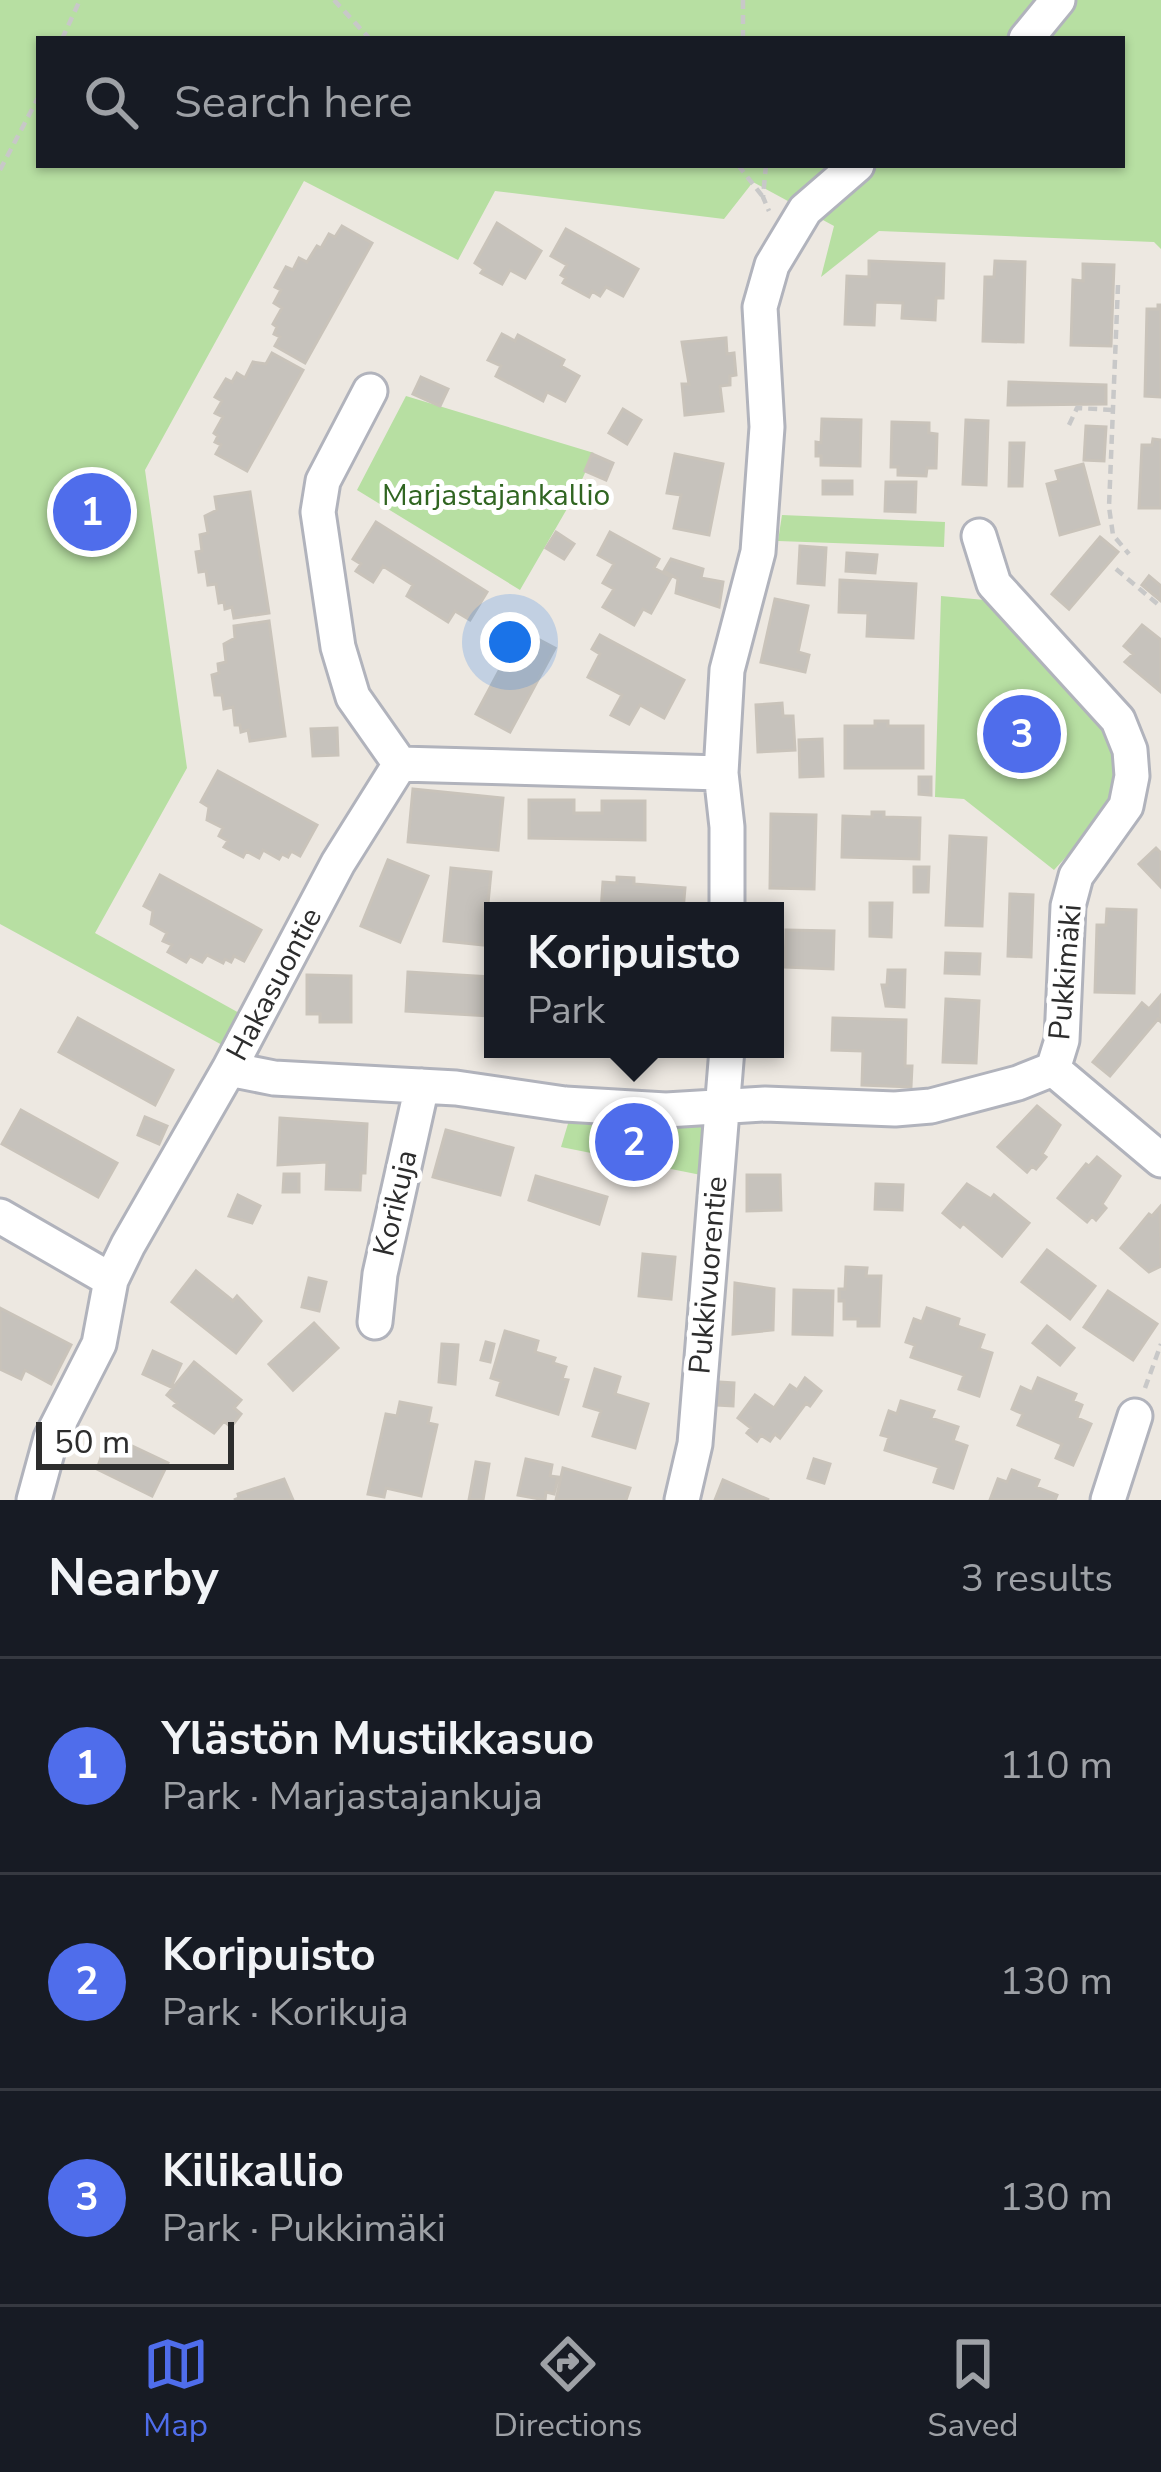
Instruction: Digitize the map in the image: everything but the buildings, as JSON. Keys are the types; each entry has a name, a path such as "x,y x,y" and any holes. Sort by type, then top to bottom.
{"street":[{"path":"1028,36 1058,0"},
{"path":"727,902 721,773 727,670 758,552 767,427 760,307 783,244 805,210 854,168"},
{"path":"370,391 322,481 318,512 338,647 353,697 400,764 721,773"},
{"name":"Pukkimäki","path":"722,1108 931,1106 1053,1069 1062,1040 1068,906 1076,876 1126,806 1132,776 1130,750 1118,720 994,584 979,536"},
{"name":"Hakasuontie","path":"34,1500 50,1438 100,1344 111,1280 230,1069 338,863 400,764"},
{"name":"Pukkivuorentie","path":"682,1500 695,1444 726,1058"},
{"path":"230,1069 274,1078 422,1086 565,1104 722,1108"},
{"path":"1053,1069 1161,1160"},
{"name":"Korikuja","path":"375,1322 380,1274 422,1086"},
{"path":"0,1216 111,1280"},
{"path":"1108,1500 1136,1416"}],"path":[{"path":"63,36 80,0"},
{"path":"334,0 367,36"},
{"path":"743,0 743,36"},
{"path":"0,170 36,103"},
{"path":"740,168 763,197 783,244"},
{"path":"763,197 766,168"},
{"path":"1118,285 1109,507 1113,535 1129,554"},
{"path":"1070,425 1077,408 1113,410"},
{"path":"1116,569 1161,607"},
{"path":"1136,1416 1161,1344"}],"green space":[{"path":"0,0 1161,0 1161,249 1154,242 879,231 821,277 834,226 753,182 724,219 495,191 458,260 304,181 145,470 187,768 95,933 241,1014 224,1046 0,924"},
{"name":"Marjastajankallio","path":"406,396 594,453 520,590 357,490"},
{"path":"782,515 945,522 944,547 778,541"},
{"path":"941,596 985,600 1104,727 1116,757 1111,800 1101,819 1054,870 964,799 935,797"},
{"path":"570,1117 612,1118 613,1134 662,1137 665,1121 691,1119 705,1125 706,1176 561,1147"}],"place":[{"name":"Ylästön Mustikkasuo","path":"92,512"},
{"name":"Kilikallio","path":"1022,734"},
{"name":"Koripuisto","path":"634,1142"}]}
